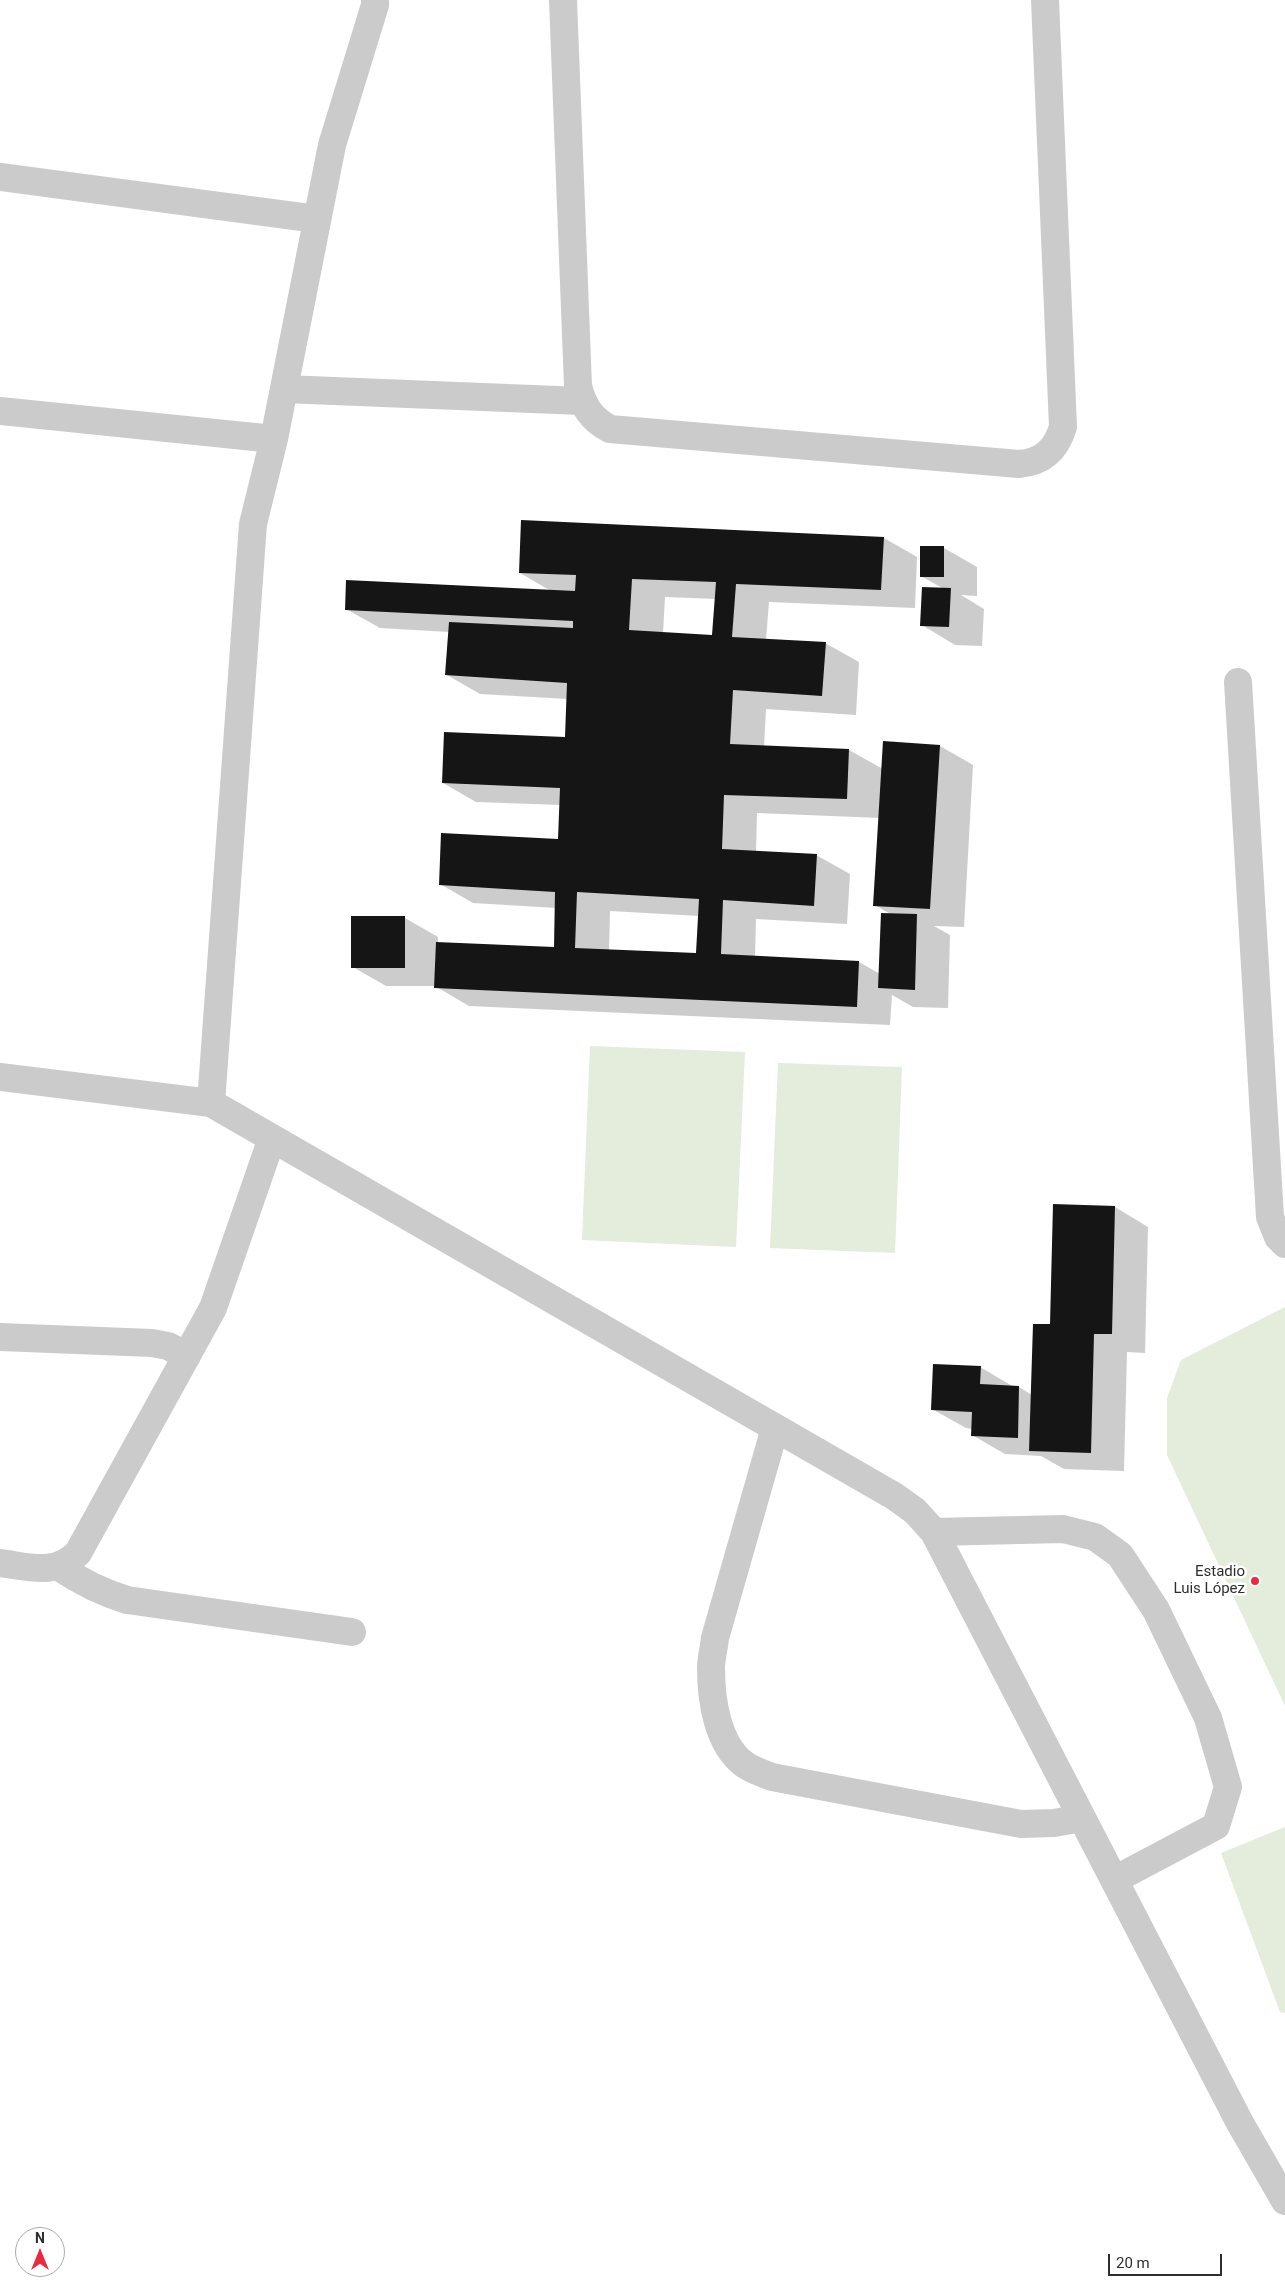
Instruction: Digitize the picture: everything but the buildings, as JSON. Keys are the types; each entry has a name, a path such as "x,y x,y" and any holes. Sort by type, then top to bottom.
{"street":[{"path":"211,1103 254,524 274,439 332,145 375,0"},
{"path":"563,0 578,386 582,401 590,415 598,423 610,429 1020,464 1033,463 1044,457 1054,448 1063,427 1045,0"},
{"path":"0,177 318,219"},
{"path":"284,389 582,401"},
{"path":"0,411 274,439"},
{"path":"1238,682 1270,1217 1278,1237 1285,1244"},
{"path":"0,1077 211,1103 894,1496 915,1512 934,1532 1240,2123 1285,2201"},
{"path":"0,1563 43,1569 59,1567 70,1562 78,1553 213,1308 272,1138"},
{"path":"0,1337 152,1343 168,1346 187,1356"},
{"path":"775,1428 715,1638 711,1667 717,1716 725,1742 732,1752 743,1763 757,1772 772,1776 1021,1824 1054,1823 1082,1818"},
{"path":"934,1532 1063,1529 1095,1537 1120,1555 1156,1610 1208,1718 1228,1787 1216,1826 1114,1880"},
{"path":"59,1567 104,1593 127,1600 352,1632"}],"green space":[{"path":"590,1046 745,1052 736,1247 582,1240"},
{"path":"778,1063 902,1067 895,1253 770,1248"},
{"name":"Estadio Luis López","path":"1285,1307 1285,1706 1167,1455 1167,1398 1181,1360"},
{"path":"1285,1827 1285,2013 1280,2012 1221,1853"}],"place":[{"name":"Estadio Luis López","path":"1255,1581"}]}
